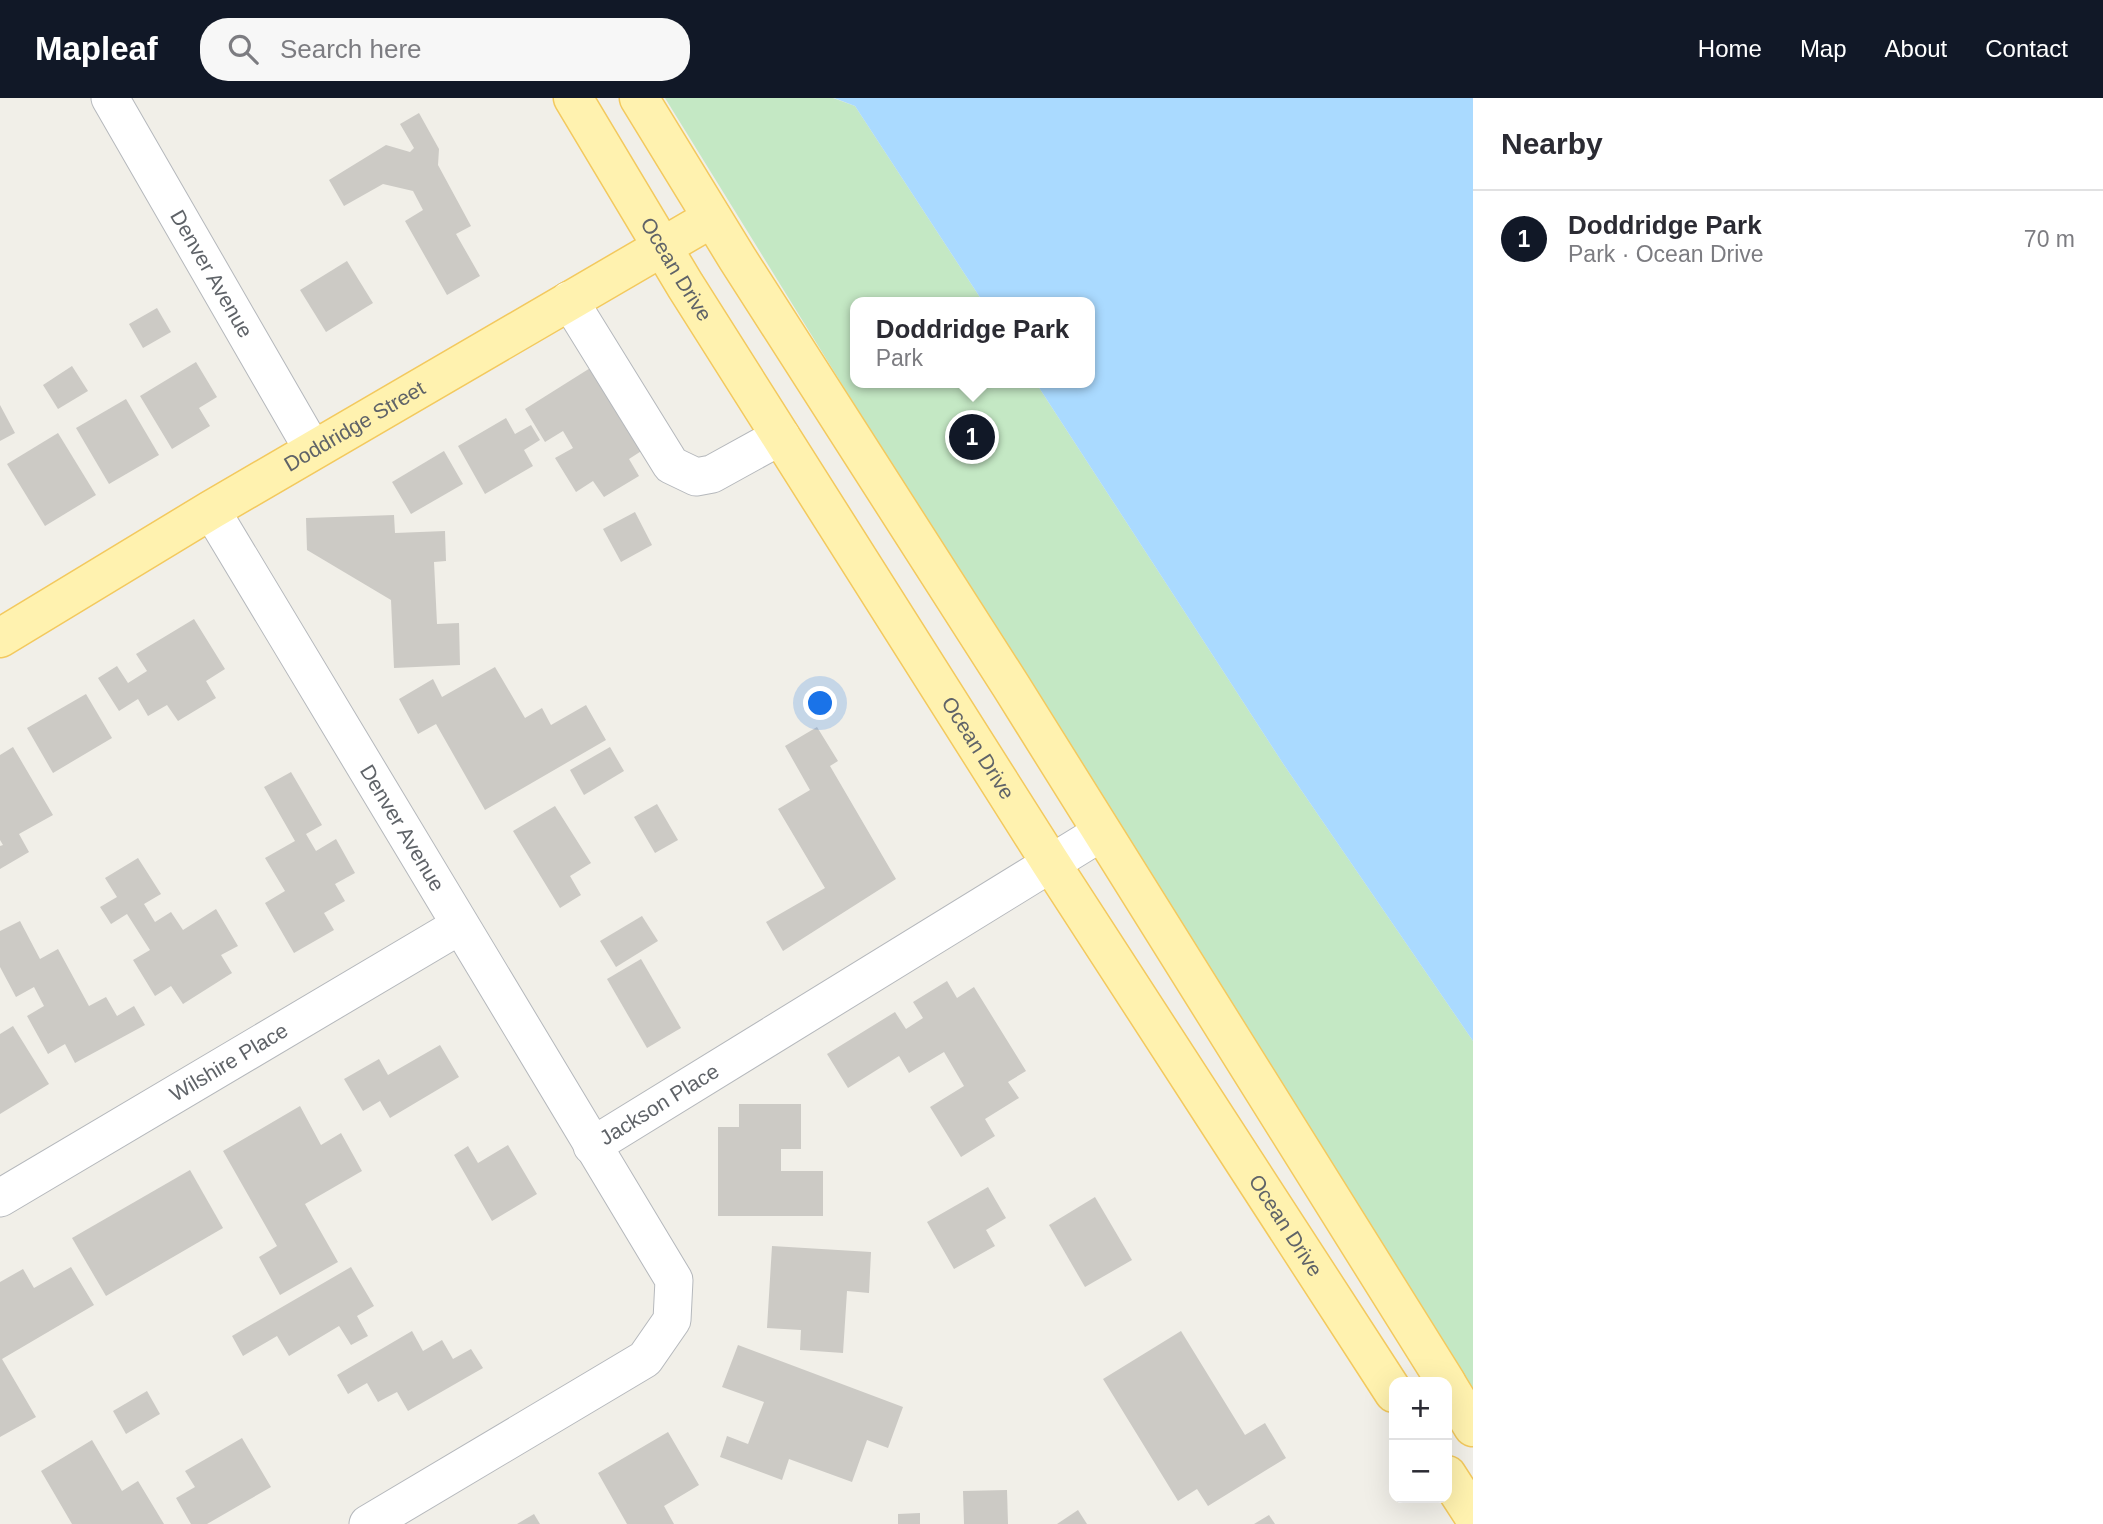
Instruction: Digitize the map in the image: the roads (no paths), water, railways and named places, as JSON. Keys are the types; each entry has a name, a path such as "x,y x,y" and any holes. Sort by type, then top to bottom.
{"main road":[{"name":"Ocean Drive","path":"573,98 661,246 781,436 1051,862 1389,1386"},
{"path":"639,98 712,218 1011,685 1442,1377"},
{"name":"Doddridge Street","path":"0,638 211,510 712,218"},
{"path":"1192,1081 1236,1049"},
{"path":"1312,1266 1358,1238"},
{"path":"1452,1393 1473,1427"},
{"path":"1452,1483 1473,1515"}],"street":[{"name":"Denver Avenue","path":"110,98 313,450"},
{"path":"569,300 671,465 696,477 712,474 781,436"},
{"name":"Denver Avenue","path":"211,510 592,1146"},
{"name":"Jackson Place","path":"368,1524 645,1359 672,1320 674,1280 592,1146 1102,832"},
{"name":"Wilshire Place","path":"0,1199 459,926"}],"water":[{"path":"834,98 1473,98 1473,1041 1284,765 1039,388 1095,388 1095,297 980,297 855,106"}],"place":[{"name":"Doddridge Park","path":"972,437"}]}
